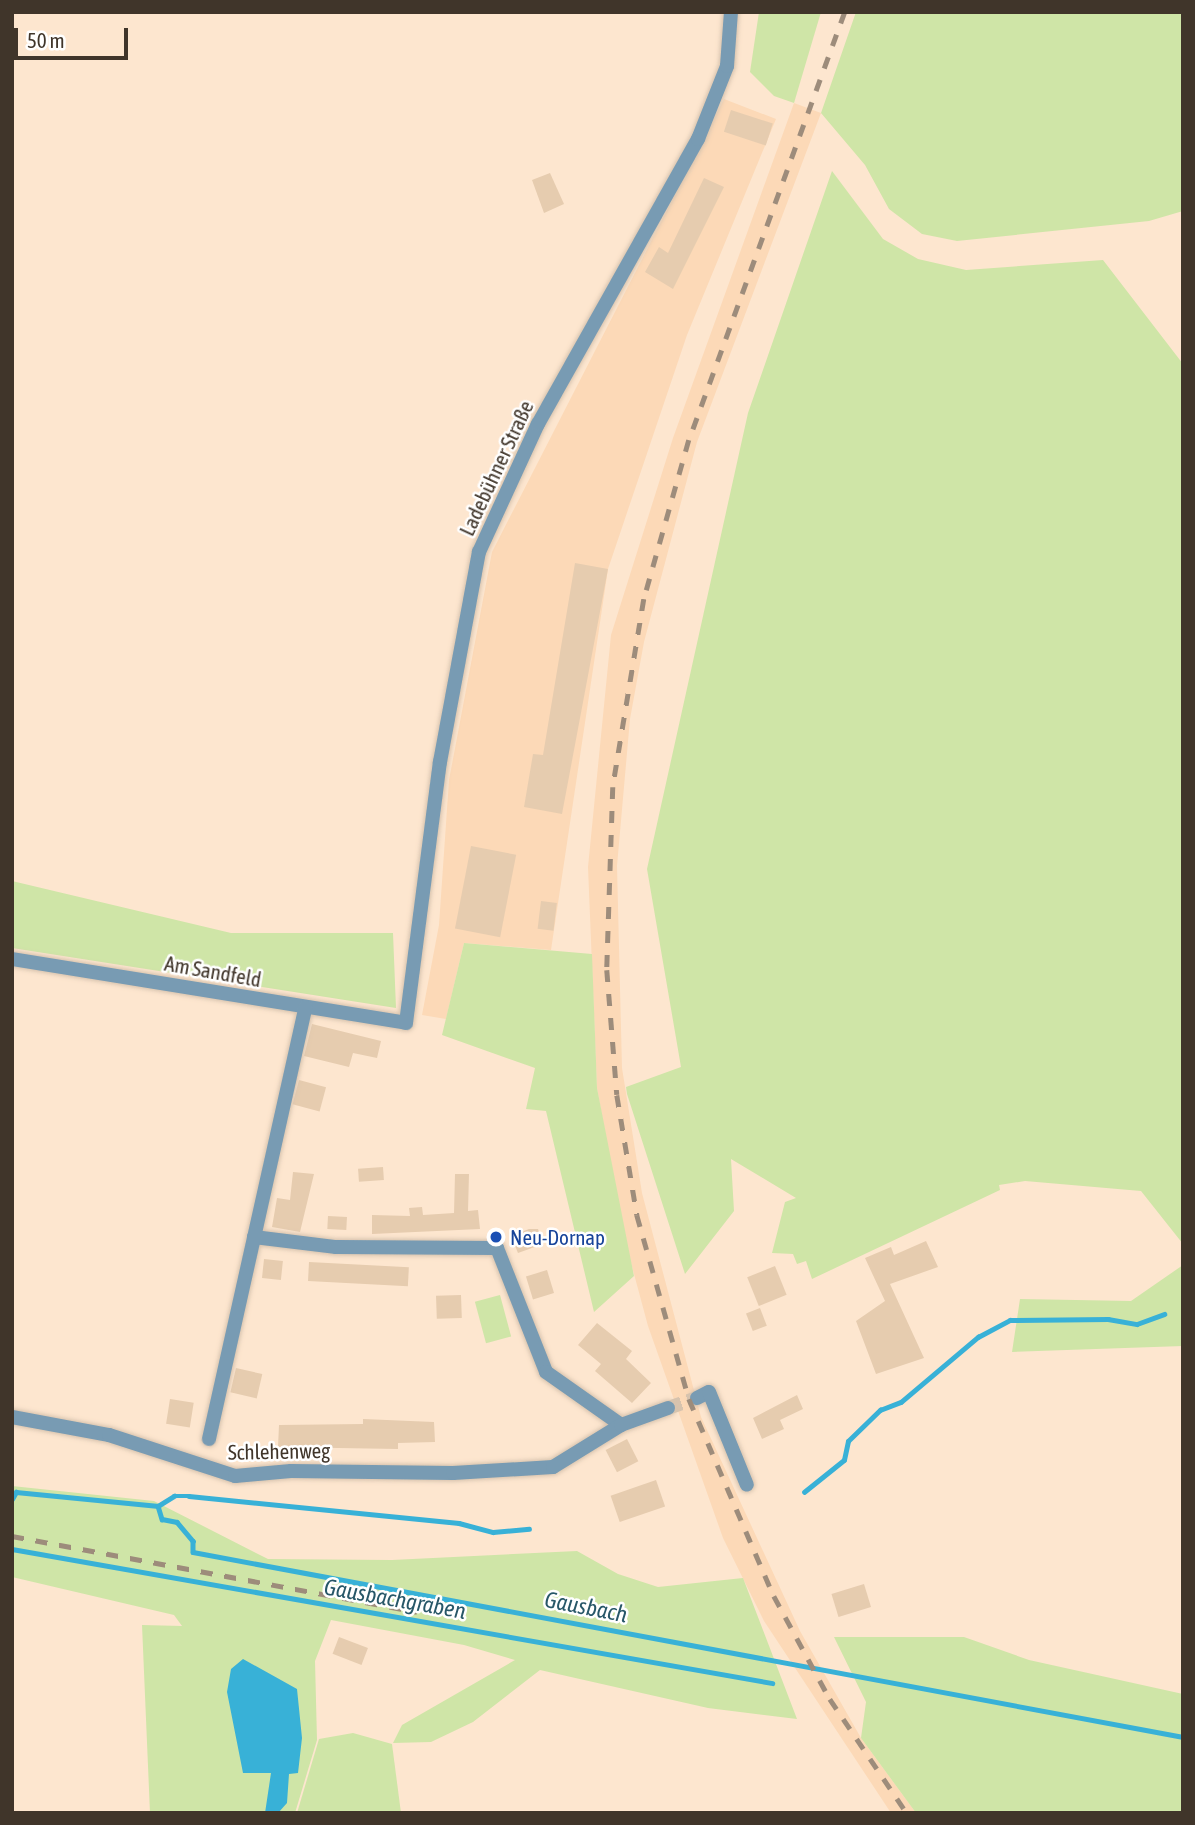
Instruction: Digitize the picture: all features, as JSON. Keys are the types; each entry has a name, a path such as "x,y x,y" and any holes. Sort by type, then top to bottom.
{"street":[{"name":"Ladebühner Straße","path":"406,1023 440,762 479,552 538,424 698,139 727,66 731,12"},
{"name":"Am Sandfeld","path":"12,959 406,1023"},
{"path":"209,1439 306,1008"},
{"path":"254,1237 336,1247 497,1248 547,1372 621,1425 668,1408"},
{"path":"697,1398 709,1392 747,1485"},
{"name":"Schlehenweg","path":"12,1417 109,1435 235,1476 554,1467 621,1425"}],"shaded area":[{"path":"724,99 776,119 687,335 608,569 551,950 464,943 446,1019 422,1015 439,925 449,780 492,552"},
{"path":"794,103 821,113 697,442 644,642 630,719 617,866 622,1068 642,1193 701,1417 800,1631 861,1738 916,1813 891,1813 764,1621 723,1538 648,1326 623,1233 597,1088 588,867 611,635 673,438"}],"green space":[{"path":"759,12 821,12 794,103 774,96 750,72"},
{"path":"856,12 1183,12 1183,211 1149,221 957,241 922,234 889,209 865,165 821,113"},
{"path":"832,171 883,239 918,259 966,270 1103,260 1183,364 1183,1244 1141,1191 1025,1181 999,1185 1000,1190 812,1279 806,1261 797,1264 793,1254 772,1253 785,1202 796,1198 731,1159 734,1211 685,1274 626,1087 681,1067 647,869 748,413"},
{"path":"12,881 231,933 393,933 396,1008 12,948"},
{"path":"464,943 592,954 597,1088 634,1276 594,1312 546,1111 526,1109 535,1068 442,1035"},
{"path":"1183,1265 1183,1346 1012,1352 1020,1299 1131,1301"},
{"path":"500,1295 511,1337 486,1343 475,1302"},
{"path":"12,1486 154,1501 268,1559 392,1560 577,1551 618,1574 658,1587 743,1578 797,1719 708,1708 540,1670 473,1722 431,1742 393,1743 402,1725 515,1660 464,1645 331,1620 315,1661 317,1740 295,1813 150,1813 142,1625 182,1626 174,1615 12,1577"},
{"path":"834,1637 964,1637 1029,1660 1183,1694 1183,1813 916,1813 861,1738 866,1702"},
{"path":"353,1733 392,1744 401,1813 297,1813 319,1739"}],"water":[{"path":"243,1659 297,1689 302,1738 298,1773 289,1774 287,1803 278,1813 265,1813 271,1773 243,1773 227,1692 231,1669"}],"building":[{"path":"731,110 773,124 766,145 724,132"},
{"path":"550,173 564,204 544,213 532,180"},
{"path":"704,178 724,187 673,289 645,272 659,247 668,253"},
{"path":"575,563 608,569 562,814 524,807 533,754 543,755"},
{"path":"471,846 516,855 500,937 455,928"},
{"path":"541,901 557,903 553,931 538,929"},
{"path":"312,1024 381,1041 377,1058 353,1053 349,1067 304,1056"},
{"path":"299,1080 326,1087 320,1111 293,1104"},
{"path":"383,1167 384,1180 359,1182 358,1169"},
{"path":"293,1172 314,1174 300,1232 272,1227 277,1198 290,1200"},
{"path":"455,1174 469,1174 468,1211 478,1210 480,1229 372,1234 372,1215 410,1216 409,1208 422,1207 423,1215 454,1213"},
{"path":"328,1216 347,1217 346,1230 327,1229"},
{"path":"529,1229 538,1229 543,1244 518,1253 511,1236"},
{"path":"926,1241 938,1267 890,1284 924,1358 876,1374 856,1321 885,1301 865,1258 891,1247 894,1255"},
{"path":"264,1259 283,1261 281,1280 262,1278"},
{"path":"309,1262 409,1267 408,1286 308,1281"},
{"path":"775,1266 787,1295 759,1306 747,1277"},
{"path":"547,1270 554,1293 533,1299 526,1276"},
{"path":"461,1295 462,1318 437,1319 436,1296"},
{"path":"760,1308 767,1326 753,1331 746,1313"},
{"path":"597,1323 632,1351 626,1359 651,1383 632,1403 595,1371 601,1364 578,1345"},
{"path":"236,1368 262,1374 257,1398 230,1392"},
{"path":"797,1395 803,1409 780,1420 784,1429 762,1439 753,1418"},
{"path":"170,1399 194,1403 190,1427 166,1424"},
{"path":"363,1419 434,1422 435,1442 398,1443 398,1449 278,1447 279,1425 363,1424"},
{"path":"627,1439 638,1461 617,1472 606,1450"},
{"path":"656,1480 665,1506 620,1522 611,1496"},
{"path":"864,1584 871,1607 839,1617 831,1594"},
{"path":"339,1637 368,1648 361,1665 333,1654"}],"waterway":[{"path":"804,1492 844,1460 848,1441 880,1410 901,1402 978,1337 1010,1320 1108,1319 1137,1324 1164,1314"},
{"name":"Gausbach","path":"12,1499 16,1492 158,1506 162,1519 177,1522 193,1541 193,1552 1183,1737"},
{"path":"158,1506 174,1496 189,1496 459,1523 493,1532 529,1529"},
{"name":"Gausbachgraben","path":"12,1549 772,1683"}],"tunnel":[{"path":"668,1408 697,1398"}],"railway":[{"path":"845,12 689,440 644,599 613,787 607,970 617,1095 637,1215 689,1399 774,1596 830,1699 907,1813"},
{"path":"12,1536 417,1612"}],"place":[{"name":"Neu-Dornap","path":"496,1237"}]}
